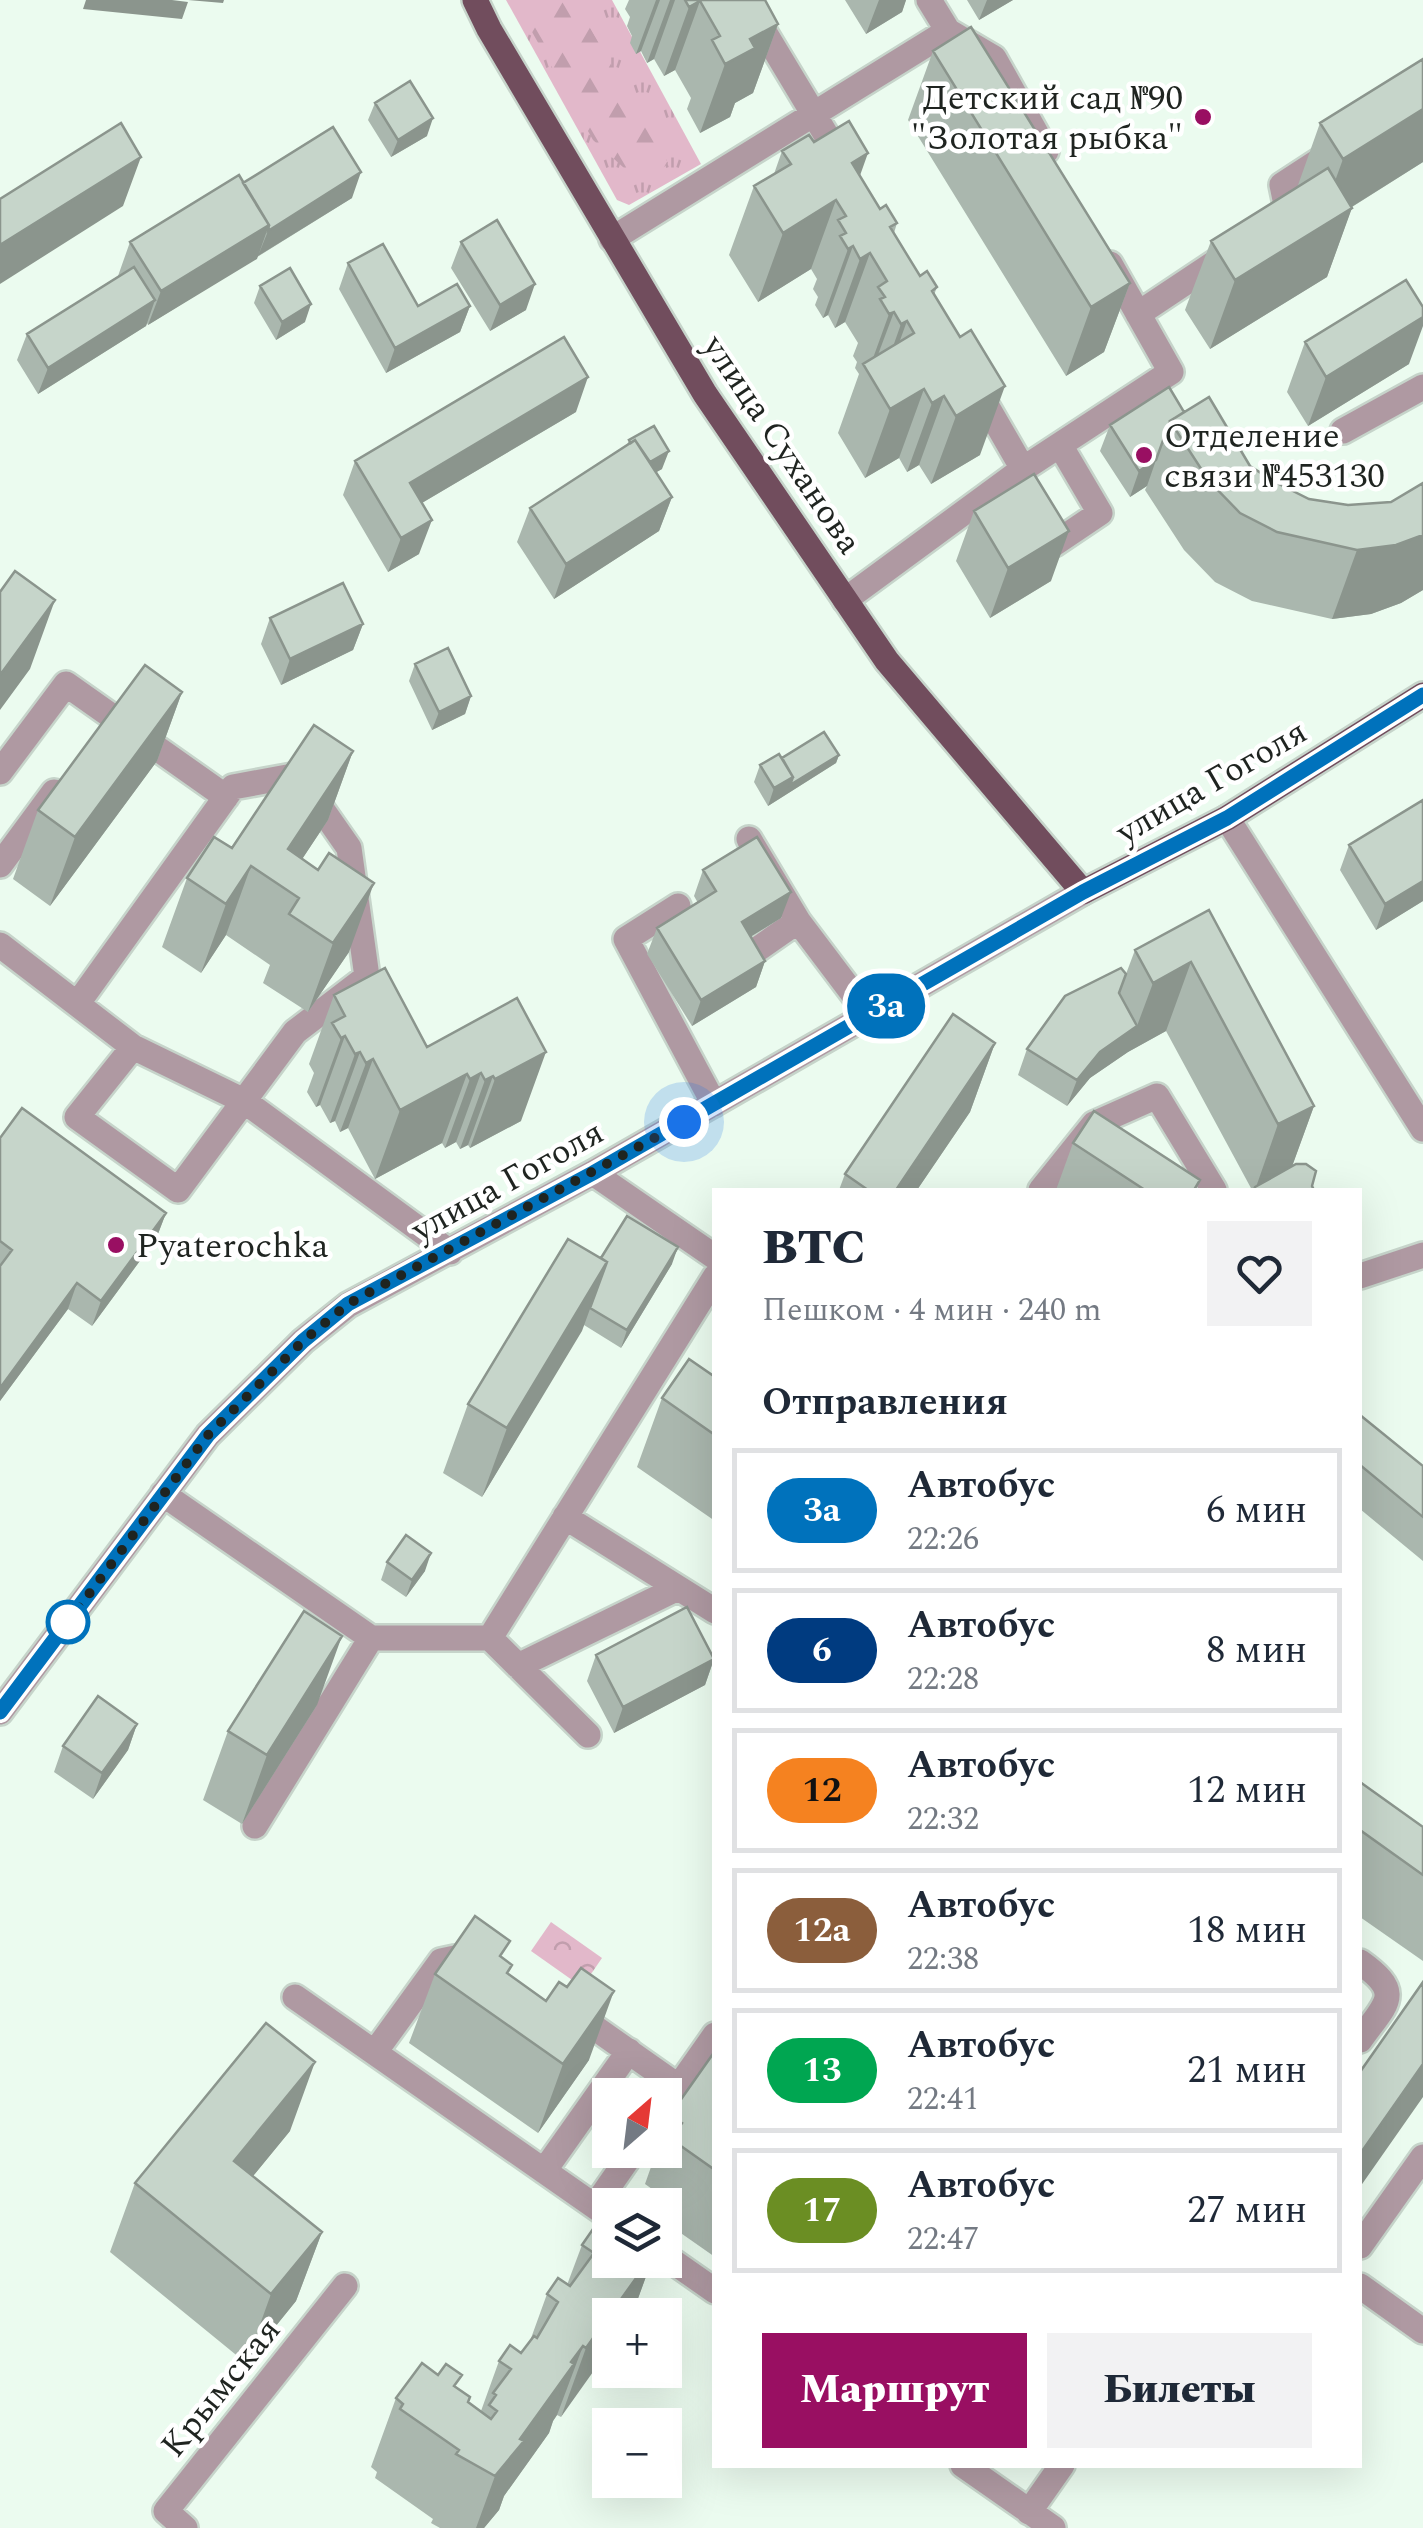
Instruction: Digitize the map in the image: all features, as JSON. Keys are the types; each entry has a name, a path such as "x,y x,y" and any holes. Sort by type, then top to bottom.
{"main road":[{"name":"улица Суханова","path":"475,0 488,29 705,394 845,600 887,661 1083,892"},
{"name":"улица Гоголя","path":"1083,892 1227,818 1423,695"}],"street":[{"path":"746,0 855,183"},
{"path":"929,0 948,31 994,58 1061,178"},
{"path":"612,239 948,31"},
{"path":"1138,314 1288,214 1282,185 1345,145"},
{"path":"845,600 1022,488 1060,445 1171,372 1099,246"},
{"path":"964,368 1054,544 1100,513 1060,445"},
{"path":"1344,431 1423,387"},
{"path":"0,772 66,684 106,724 226,797"},
{"path":"78,1003 233,787 298,775 348,848 367,977 295,1032 178,1190 77,1117 133,1047"},
{"path":"0,865 67,776"},
{"path":"1227,818 1423,1129"},
{"path":"749,839 798,921 869,1016"},
{"name":"улица Гоголя","path":"0,1712 208,1435 303,1341 348,1304 593,1173 1083,892"},
{"path":"678,906 626,939 714,1104"},
{"path":"755,951 798,921"},
{"path":"0,945 133,1047 244,1100 450,1252"},
{"path":"1042,1188 1094,1124 1157,1096 1213,1188"},
{"path":"593,1173 712,1255"},
{"path":"1362,1275 1423,1255"},
{"path":"490,1638 712,1282"},
{"path":"650,1382 676,1401"},
{"path":"164,1494 371,1638 490,1638 588,1734"},
{"path":"565,1517 712,1609"},
{"path":"518,1666 678,1588"},
{"path":"255,1826 371,1638"},
{"path":"375,2052 441,1961 464,1960 490,1978"},
{"path":"1362,1963 1379,1976 1388,1992 1387,2001 1362,2037"},
{"path":"296,1996 592,2205"},
{"path":"548,2008 588,2022 628,2052 654,2078"},
{"path":"682,2082 712,2039"},
{"path":"544,2171 628,2052"},
{"path":"1362,2243 1421,2163"},
{"path":"682,2268 712,2289"},
{"name":"Крымская","path":"185,2528 166,2511 346,2286"},
{"path":"1362,2287 1423,2331"},
{"path":"967,2468 1053,2528"},
{"path":"1029,2512 1060,2468"}],"green space":[{"path":"506,0 612,0 701,164 629,205 617,200"},
{"path":"514,0 574,0 668,163 655,176 634,177 593,140"},
{"path":"551,1922 602,1958 582,1987 531,1951"}],"building":[{"path":"685,0 765,0 778,24 750,39 755,48 725,64 712,40 720,36 700,1 689,7"},
{"path":"971,27 1130,283 1091,307 933,51"},
{"path":"1423,59 1423,109 1343,159 1320,123"},
{"path":"410,81 433,118 398,140 375,103"},
{"path":"849,121 868,153 852,163 880,209 886,205 897,223 890,227 920,276 927,271 937,287 932,291 960,337 971,330 1005,386 956,416 944,396 932,403 924,389 890,409 863,364 914,333 907,321 901,324 894,312 889,314 880,299 885,297 878,287 887,281 870,253 860,259 853,246 848,249 840,236 846,233 838,220 846,216 836,200 783,233 754,186 791,164 782,151 809,135 814,142"},
{"path":"121,123 141,157 0,245 0,199"},
{"path":"333,127 361,172 268,231 269,225 243,183"},
{"path":"1328,168 1352,208 1235,280 1211,241"},
{"path":"239,175 269,225 161,291 130,242"},
{"path":"497,220 535,284 500,305 461,242"},
{"path":"383,244 418,306 457,284 470,306 395,348 348,263"},
{"path":"134,267 155,300 48,368 27,334"},
{"path":"290,268 311,304 282,322 260,286"},
{"path":"1406,280 1423,307 1423,317 1326,377 1305,342"},
{"path":"564,337 588,377 410,483 432,520 401,538 355,461"},
{"path":"1169,387 1184,412 1170,421 1156,460 1139,471 1110,425"},
{"path":"1209,397 1250,466 1309,499 1348,505 1391,502 1423,483 1423,535 1396,545 1357,550 1277,532 1240,513 1209,481 1170,421"},
{"path":"654,426 669,451 650,462 635,440 629,440"},
{"path":"635,440 672,497 566,564 530,508"},
{"path":"1034,474 1069,531 1008,568 974,511"},
{"path":"15,571 55,600 0,675 0,592"},
{"path":"343,583 363,624 290,659 270,618"},
{"path":"448,648 471,696 439,712 415,664"},
{"path":"145,665 182,692 75,837 38,810"},
{"path":"314,725 353,751 288,849 318,870 329,853 374,883 333,943 289,914 299,898 251,866 226,904 187,878 214,837 232,848"},
{"path":"824,732 839,755 790,785 793,777 782,758"},
{"path":"779,754 793,777 774,788 760,765"},
{"path":"1423,800 1423,881 1385,904 1349,845"},
{"path":"757,837 791,892 742,922 765,961 701,1000 657,928 716,891 703,870"},
{"path":"1209,910 1314,1106 1278,1124 1191,962 1153,983 1135,950"},
{"path":"385,968 427,1047 517,998 546,1052 495,1079 493,1076 485,1080 481,1073 470,1079 467,1074 400,1110 373,1059 366,1063 360,1052 355,1054 332,1023 345,1016 334,995"},
{"path":"1121,968 1126,974 1119,993 1137,1026 1100,1052 1077,1080 1027,1049 1065,996"},
{"path":"953,1014 995,1043 897,1188 865,1188 845,1174"},
{"path":"22,1108 166,1213 101,1301 77,1283 0,1388 0,1266 12,1250 0,1241 0,1138"},
{"path":"1094,1111 1200,1180 1195,1188 1142,1188 1073,1143"},
{"path":"1296,1164 1306,1164 1316,1171 1313,1188 1255,1187"},
{"path":"627,1216 678,1247 627,1330 590,1308 607,1262 601,1258"},
{"path":"568,1239 607,1262 507,1428 468,1404"},
{"path":"689,1359 712,1375 712,1433 662,1398"},
{"path":"1362,1417 1423,1466 1423,1517 1362,1467"},
{"path":"406,1535 431,1553 412,1580 387,1562"},
{"path":"687,1607 712,1660 623,1707 596,1655"},
{"path":"304,1611 342,1636 267,1755 228,1731"},
{"path":"98,1696 137,1724 102,1773 63,1746"},
{"path":"1362,1783 1423,1827 1423,1875 1362,1831"},
{"path":"475,1916 510,1941 500,1956 512,1965 507,1973 546,2001 559,1982 567,1987 581,1968 614,1991 563,2064 435,1974"},
{"path":"1423,1982 1423,2064 1362,2151 1362,2069"},
{"path":"266,2023 315,2062 234,2161 322,2232 271,2294 135,2183"},
{"path":"712,2055 712,2168 682,2147 682,2098"},
{"path":"592,2230 592,2252 582,2245"},
{"path":"592,2256 592,2278 636,2278 622,2298 592,2298 592,2340 571,2362 574,2364 520,2439 524,2441 495,2476 456,2454 459,2450 400,2409 403,2404 396,2398 422,2363 438,2375 446,2364 462,2375 454,2386 491,2419 497,2411 489,2405 496,2395 493,2393 511,2369 499,2361 510,2345 521,2353 534,2336 537,2338 558,2302 547,2294 558,2278 570,2286"}],"bus line":[{"name":"3а","path":"0,1712 208,1435 303,1341 348,1304 593,1173 1083,892 1227,818 1423,695"}],"place":[{"name":"Детский сад №90 \"Золотая рыбка\"","path":"1203,117"},
{"name":"Отделение связи №453130","path":"1144,455"},
{"name":"Pyaterochka","path":"116,1245"}],"route":[{"path":"68,1622 208,1435 303,1341 348,1304 684,1122"}]}
